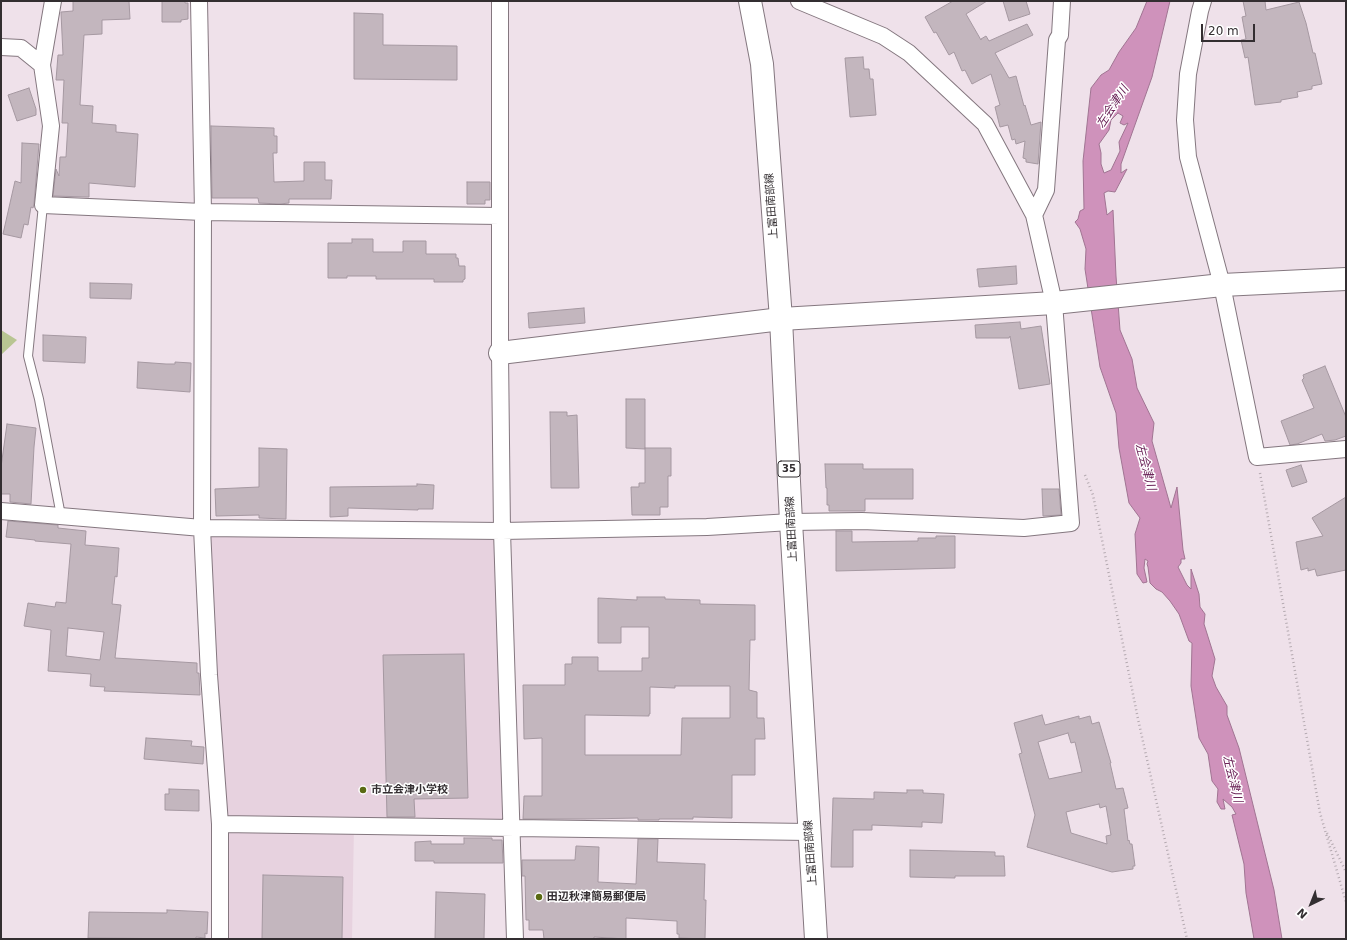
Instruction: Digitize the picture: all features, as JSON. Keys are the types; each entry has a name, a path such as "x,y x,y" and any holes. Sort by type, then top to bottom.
{"main road":[{"name":"上富田南部線","path":"750,1 762,64 781,319 791,522 816,939"},
{"path":"500,353 781,319 1054,303 1222,285 1346,279"}],"street":[{"path":"53,1 42,65 51,126 43,205 203,212 500,216"},
{"path":"200,1 203,212 202,528 209,675 220,824 220,939"},
{"path":"500,1 500,353 502,531 515,939"},
{"path":"1,511 202,528 502,531 862,521 1024,528 1071,523 1054,303 1034,215 985,124 909,53 883,36 799,1"},
{"path":"1034,215 1046,190 1057,40 1060,35 1062,1"},
{"path":"1203,1 1188,74 1185,120 1188,157 1222,285 1257,457 1346,449"},
{"path":"1,47 21,48 42,65"},
{"path":"220,824 809,832"}],"lane":[{"path":"43,205 28,356 39,399 61,516"}],"path":[{"path":"1257,457 1320,813 1346,902"},
{"path":"1085,474 1093,495 1138,719 1187,939"},
{"path":"1324,825 1346,872"}],"shaded area":[{"path":"202,528 502,531 512,827 354,825 352,939 221,939"}],"green space":[{"path":"1,330 17,340 1,355"}],"water":[{"name":"左会津川","path":"1147,1 1170,1 1152,77 1121,164 1121,173 1127,169 1115,192 1108,191 1104,193 1107,215 1113,210 1120,330 1132,359 1137,388 1154,423 1152,441 1171,508 1177,487 1185,559 1181,559 1181,563 1178,567 1187,585 1191,589 1191,569 1199,594 1200,607 1205,614 1204,624 1215,659 1212,676 1216,687 1227,706 1227,715 1239,748 1274,890 1282,939 1254,939 1246,893 1244,864 1232,815 1236,814 1232,807 1223,799 1225,809 1221,809 1217,802 1218,789 1212,781 1208,754 1199,738 1191,686 1192,643 1189,641 1179,614 1170,601 1162,592 1150,583 1147,564 1148,561 1145,559 1144,568 1147,582 1143,583 1137,574 1135,534 1140,518 1129,503 1119,448 1116,413 1100,367 1085,269 1086,249 1080,229 1075,222 1078,219 1080,211 1084,209 1083,161 1091,88 1101,75 1109,70 1119,52 1136,28","holes":["1118,113 1123,116 1120,123 1124,125 1128,123 1119,142 1120,151 1111,170 1104,173 1101,164 1099,144 1109,130 1111,120"]}],"building":[{"path":"73,1 129,1 130,19 102,20 102,34 84,35 80,105 93,106 92,123 116,125 116,132 138,134 135,187 89,183 89,197 53,196 56,169 59,176 60,157 66,157 68,123 62,123 64,80 56,80 58,55 63,55 61,12 73,11"},
{"path":"162,1 185,1 185,3 188,3 188,19 181,20 181,22 162,22"},
{"path":"953,1 987,1 966,14 981,40 986,36 989,41 1027,24 1033,35 995,53 1009,78 1016,76 1031,125 1041,122 1038,164 1026,162 1026,159 1023,158 1025,141 1016,144 1015,139 1012,140 1008,125 1000,127 995,107 1000,105 991,74 972,84 965,70 962,71 954,52 949,55 936,32 934,33 925,17"},
{"path":"1003,1 1026,1 1030,14 1009,21"},
{"path":"1243,1 1265,1 1266,10 1299,2 1313,53 1315,53 1322,84 1312,86 1312,89 1297,92 1298,97 1281,100 1281,102 1255,105 1248,57 1245,58 1241,40 1246,39 1242,17 1246,16"},
{"path":"354,13 383,14 383,45 457,46 457,80 354,79"},
{"path":"863,57 864,69 869,69 870,79 873,79 876,115 850,117 845,58"},
{"path":"29,88 36,109 36,115 17,121 8,95"},
{"path":"211,126 274,128 274,136 277,136 277,153 273,153 274,182 304,181 304,162 325,162 325,180 332,180 331,199 289,199 289,203 280,204 259,203 258,198 212,198"},
{"path":"22,143 39,144 34,204 33,208 31,207 28,225 24,224 21,238 3,234 15,181 21,183"},
{"path":"467,182 490,182 490,200 485,200 485,204 467,204"},
{"path":"352,239 373,239 373,252 403,252 403,241 426,241 426,254 456,254 459,266 465,266 465,279 463,282 434,282 434,279 376,279 376,276 347,276 347,278 328,278 328,243 352,243"},
{"path":"1016,266 1017,284 979,287 977,269"},
{"path":"90,283 132,284 131,299 90,298"},
{"path":"584,308 585,323 529,328 528,313"},
{"path":"1020,322 1021,329 1041,326 1050,384 1019,389 1010,336 1009,338 976,338 975,325"},
{"path":"43,335 86,337 85,363 43,361"},
{"path":"138,362 166,364 175,364 175,362 191,363 190,392 137,388"},
{"path":"1325,366 1346,417 1346,436 1335,440 1325,441 1322,434 1297,444 1290,445 1281,421 1314,408 1302,380 1304,378 1303,375"},
{"path":"626,399 645,399 645,449 626,448"},
{"path":"550,412 567,412 567,416 577,415 579,488 551,488"},
{"path":"7,424 36,428 31,504 10,502 10,494 1,494 1,467"},
{"path":"259,448 287,449 286,519 259,518 259,515 216,516 215,489 259,487"},
{"path":"645,448 671,448 671,476 668,476 668,507 660,507 660,515 632,515 631,487 639,487 639,483 645,483"},
{"path":"825,464 863,464 863,469 913,469 913,499 865,499 865,511 829,511 829,505 827,505"},
{"path":"1301,465 1307,482 1292,487 1286,470"},
{"path":"417,484 434,485 433,509 348,508 348,516 330,517 330,487 417,486"},
{"path":"1042,489 1059,489 1061,515 1043,516"},
{"path":"1346,497 1346,570 1317,576 1315,569 1308,571 1308,568 1301,570 1296,542 1323,536 1312,518"},
{"path":"8,521 58,525 58,528 86,531 85,545 119,548 117,577 115,576 112,604 121,605 115,658 197,663 200,695 104,691 105,687 90,686 91,674 48,671 51,630 24,626 28,603 55,607 56,602 66,603 71,544 6,537","holes":["68,628 104,632 100,660 66,656"]},
{"path":"836,531 852,531 852,542 918,541 918,538 955,536 955,568 836,571"},
{"path":"637,597 665,597 665,599 700,600 700,604 755,605 755,640 750,640 749,690 757,692 757,718 764,718 765,739 755,739 755,775 732,775 732,818 693,817 693,819 659,820 638,820 638,818 523,819 524,796 542,796 542,738 524,739 523,685 565,685 565,664 572,664 572,657 598,657 598,671 642,671 642,658 649,658 649,627 621,627 621,643 598,643 598,598 637,600","holes":["675,686 730,686 730,718 682,718 681,755 585,755 585,715 649,716 650,687 675,688"]},
{"path":"464,654 468,798 414,799 415,817 387,817 383,655"},
{"path":"1042,715 1045,725 1079,716 1079,719 1090,716 1092,724 1099,722 1111,763 1116,789 1123,788 1128,808 1124,809 1128,841 1129,840 1130,844 1132,844 1135,866 1133,866 1133,869 1112,872 1027,847 1035,815 1019,754 1022,753 1014,723","holes":["1068,733 1071,743 1075,742 1082,772 1049,779 1038,742","1099,804 1100,808 1106,806 1111,835 1106,836 1107,844 1071,833 1066,812"]},
{"path":"146,738 192,741 191,746 204,747 203,764 144,759"},
{"path":"169,789 199,790 199,811 165,810 165,794 169,794"},
{"path":"907,790 923,790 923,793 944,794 942,823 922,822 922,827 872,825 872,830 853,830 853,867 831,867 833,798 874,799 874,792 907,793"},
{"path":"464,838 492,838 492,840 502,840 503,863 434,863 434,861 415,861 415,842 431,841 431,844 464,844"},
{"path":"638,839 658,839 657,862 705,864 705,939 679,938 679,934 677,934 677,921 626,918 626,939 594,937 594,939 544,939 543,930 529,930 529,920 526,920 525,876 522,876 522,860 575,860 576,846 599,847 598,882 636,884"},
{"path":"910,850 995,852 995,856 1004,856 1005,876 955,876 955,878 910,877"},
{"path":"263,875 343,877 342,939 262,939"},
{"path":"436,892 485,894 484,939 435,939"},
{"path":"167,910 208,912 207,934 205,933 205,938 88,938 89,912 167,913"}],"place":[{"name":"市立会津小学校","path":"363,790"},
{"name":"田辺秋津簡易郵便局","path":"539,897"}]}
